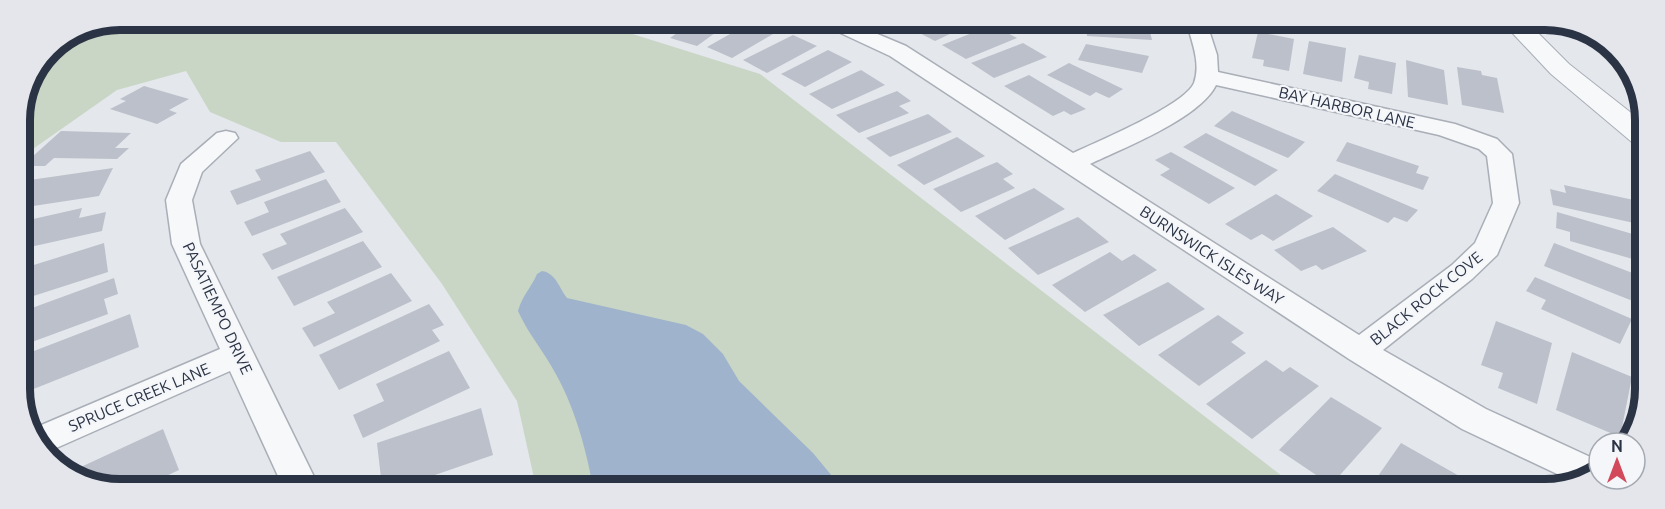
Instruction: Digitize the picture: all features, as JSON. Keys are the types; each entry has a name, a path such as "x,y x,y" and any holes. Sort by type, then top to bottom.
{"street":[{"name":"BURNSWICK ISLES WAY","path":"850,30 898,51 1360,351 1474,419 1583,470"},
{"path":"1071,164 1180,109 1203,89 1208,61 1199,30"},
{"path":"1522,30 1560,69 1635,130"},
{"name":"BAY HARBOR LANE","path":"1206,76 1446,129 1488,144"},
{"name":"PASATIEMPO DRIVE","path":"226,138 190,169 179,200 186,244 297,479"},
{"name":"BLACK ROCK COVE","path":"1360,351 1462,272 1487,248 1506,203 1499,154 1488,144"},
{"name":"SPRUCE CREEK LANE","path":"45,439 239,354"}],"green space":[{"path":"120,30 620,30 760,74 1286,479 534,479 517,401 442,284 336,142 281,142 210,112 186,71 117,90 30,151 30,114 33,97 45,70 56,56 85,37"}],"water":[{"path":"542,271 551,275 567,298 686,325 703,334 723,354 739,381 813,453 835,479 591,479 582,437 564,389 518,311 537,274"}],"building":[{"path":"681,30 719,30 697,46 670,38"},
{"path":"737,30 764,30 773,34 732,58 707,47"},
{"path":"914,30 958,30 935,41"},
{"path":"980,30 1002,30 1017,38 966,59 942,45"},
{"path":"1086,30 1150,30 1152,40 1087,36"},
{"path":"1258,32 1294,39 1289,71 1263,66 1264,60 1252,58"},
{"path":"793,35 817,46 767,73 743,60"},
{"path":"1309,41 1346,48 1342,82 1303,74"},
{"path":"1023,43 1047,57 994,78 971,63"},
{"path":"1086,44 1149,56 1142,73 1078,60"},
{"path":"828,50 852,62 805,87 781,74"},
{"path":"1359,55 1396,63 1392,94 1368,89 1369,82 1354,78"},
{"path":"1406,60 1444,70 1448,105 1408,97"},
{"path":"1069,63 1123,89 1109,98 1096,92 1090,96 1047,75"},
{"path":"1457,67 1481,71 1482,75 1497,78 1504,113 1462,105"},
{"path":"861,70 885,85 832,109 809,94"},
{"path":"1029,75 1086,109 1071,115 1064,111 1053,116 1004,86"},
{"path":"144,86 189,99 169,110 177,113 157,124 110,109 126,101 120,99"},
{"path":"897,91 911,101 899,106 909,113 859,133 836,115"},
{"path":"1232,111 1305,142 1288,158 1214,126"},
{"path":"928,114 952,132 890,157 866,138"},
{"path":"61,131 131,133 115,148 129,148 117,159 54,158 45,166 30,166 30,159"},
{"path":"1206,133 1278,170 1255,186 1183,147"},
{"path":"957,137 985,156 924,185 897,165"},
{"path":"1347,142 1419,166 1416,173 1429,177 1423,190 1336,161"},
{"path":"310,151 325,172 237,205 230,191 261,180 255,170"},
{"path":"1171,152 1235,188 1209,204 1160,175 1170,169 1155,160"},
{"path":"997,162 1013,174 1003,179 1015,188 961,212 933,189"},
{"path":"113,168 99,196 30,206 30,180"},
{"path":"1335,174 1418,210 1407,222 1394,217 1388,223 1317,191"},
{"path":"326,179 341,202 252,236 244,222 269,212 264,202"},
{"path":"1564,185 1635,200 1635,223 1553,205 1550,189 1566,193"},
{"path":"1034,188 1065,209 1005,240 975,216"},
{"path":"1276,194 1313,216 1273,241 1262,234 1251,240 1225,224"},
{"path":"82,208 79,218 106,212 102,231 30,247 30,220"},
{"path":"345,208 363,232 272,270 262,254 287,244 280,234"},
{"path":"1557,212 1635,235 1635,260 1570,241 1570,232 1556,228"},
{"path":"1078,217 1109,242 1038,275 1008,248"},
{"path":"1333,227 1367,251 1322,270 1316,265 1301,271 1274,250"},
{"path":"363,241 382,267 294,306 277,277"},
{"path":"104,243 108,272 30,297 30,266"},
{"path":"1554,243 1635,274 1635,302 1544,266"},
{"path":"1110,252 1122,261 1134,254 1157,270 1085,312 1052,285"},
{"path":"391,273 412,301 314,347 302,328 335,313 327,302"},
{"path":"1535,277 1632,319 1620,344 1541,309 1546,300 1526,291"},
{"path":"114,278 118,294 104,299 108,314 30,343 30,309"},
{"path":"1168,282 1205,309 1139,346 1103,315"},
{"path":"429,304 444,325 432,330 440,341 339,390 319,355"},
{"path":"130,314 139,347 30,390 30,353"},
{"path":"1218,315 1244,333 1231,342 1246,353 1199,386 1158,355"},
{"path":"1496,321 1552,343 1537,404 1498,388 1503,373 1481,365"},
{"path":"449,351 470,388 363,438 353,415 384,401 376,384"},
{"path":"1572,352 1632,377 1621,431 1606,431 1556,410"},
{"path":"1266,360 1283,372 1290,367 1319,386 1252,439 1206,404"},
{"path":"1331,397 1382,428 1336,479 1322,479 1279,450"},
{"path":"481,408 493,455 423,479 381,479 377,443"},
{"path":"163,429 179,470 160,479 120,479 97,476 78,468"},
{"path":"1401,443 1461,477 1460,479 1376,479"}]}
